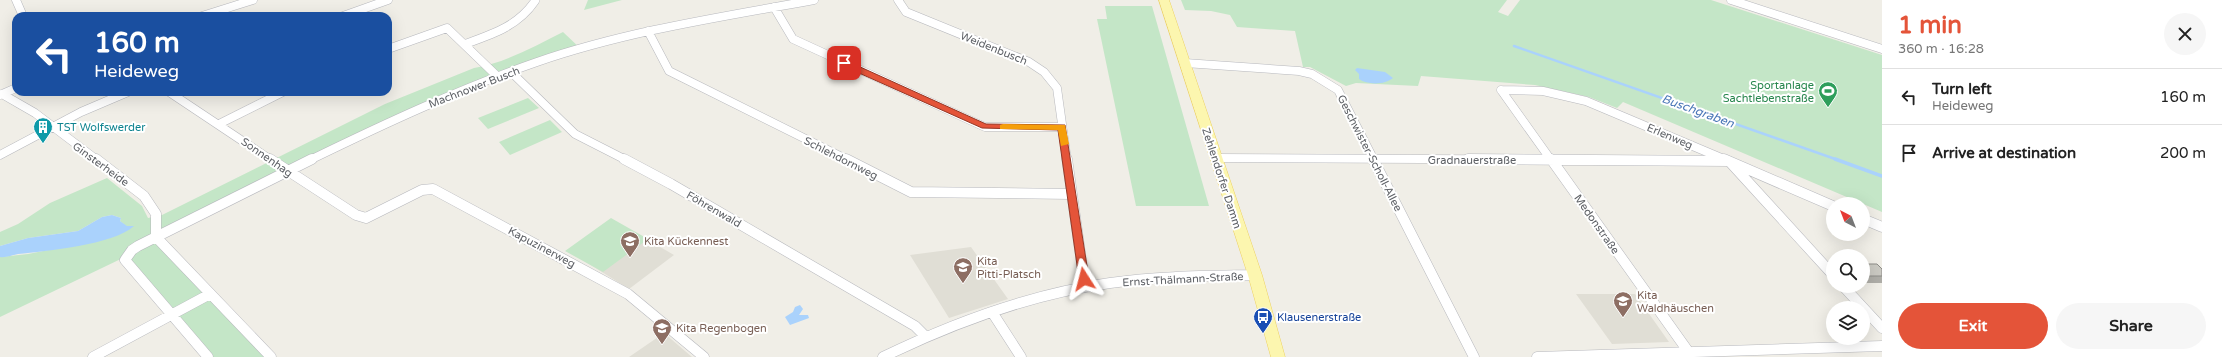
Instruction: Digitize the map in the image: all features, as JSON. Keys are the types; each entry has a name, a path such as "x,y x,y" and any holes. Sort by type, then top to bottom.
{"main road":[{"name":"Zehlendorfer Damm","path":"1164,0 1215,158 1255,275 1278,357"}],"street":[{"path":"16,0 21,12"},
{"path":"215,12 253,0"},
{"path":"354,12 388,0"},
{"name":"Machnower Busch","path":"156,237 400,117 511,72 581,49 648,31 814,0"},
{"name":"Weidenbusch","path":"898,0 906,12 1029,62 1044,72 1057,88 1085,287"},
{"path":"1731,0 1882,49"},
{"path":"465,44 515,24 527,15 535,1"},
{"path":"774,7 793,39 985,127 1062,127"},
{"path":"392,48 447,28 498,77"},
{"name":"Schlehdornweg","path":"648,31 669,71 911,192 1071,194"},
{"name":"Geschwister-Scholl-Allee","path":"1185,63 1299,71 1312,74 1338,90 1474,357"},
{"name":"Föhrenwald","path":"511,72 575,134 730,217 915,326 926,337"},
{"path":"1,95 12,90"},
{"name":"Medonstraße","path":"1501,90 1690,354"},
{"name":"Erlenweg","path":"1501,90 1543,91 1586,101 1826,203"},
{"name":"Ginsterheide","path":"1,95 35,113 144,196 156,214 156,237"},
{"path":"0,155 53,127 119,96"},
{"name":"Sonnenhag","path":"176,96 287,172 356,215 366,218"},
{"path":"219,124 275,96"},
{"name":"Gradnauerstraße","path":"1215,158 1729,162"},
{"path":"1729,162 1826,267"},
{"name":"Kapuzinerweg","path":"366,218 422,190 433,189 617,287 628,294 704,357"},
{"path":"1870,222 1882,227"},
{"path":"208,357 126,260 132,250 156,237 271,357"},
{"name":"Ernst-Thälmann-Straße","path":"883,357 926,337 992,312 1085,287 1135,280 1255,275"},
{"path":"1850,293 1882,328"},
{"path":"93,357 210,294"},
{"path":"992,312 1021,357"},
{"path":"1537,357 1690,354 1882,346"}],"shaded area":[{"name":"Kita Kückennest","path":"631,230 674,255 629,289 586,262"},
{"name":"Kita Pitti-Platsch","path":"971,247 1008,299 949,318 910,255"},
{"name":"Kita Waldhäuschen","path":"1576,294 1635,294 1669,342 1612,344"},
{"name":"Kita Regenbogen","path":"664,333 692,357 629,357"}],"green space":[{"path":"588,0 622,0 584,10"},
{"path":"1181,0 1507,0 1498,12 1508,16 1520,0 1711,0 1882,55 1882,212 1870,207 1870,197 1847,197 1623,102 1617,108 1589,97 1535,85 1421,76 1418,86 1356,83 1346,86 1310,67 1303,67 1295,31 1237,27 1230,15 1211,11 1185,10"},
{"path":"1105,6 1152,6 1209,206 1136,206 1097,19 1107,19"},
{"path":"563,32 581,49 450,96 156,237 271,357 208,357 127,256 0,317 0,257 28,254 109,238 133,226 127,227 120,221 121,218 112,215 102,217 78,231 28,238 0,246 0,232 18,224 50,203 107,178 142,206 148,218 162,215 385,104 474,68 486,66 508,58"},
{"path":"528,98 539,108 488,129 478,118"},
{"path":"550,120 562,132 510,155 499,142"},
{"path":"611,218 648,239 603,272 565,251"}],"water":[{"path":"1357,68 1385,72 1393,78 1381,83 1362,81 1359,79 1359,74 1355,70"},
{"path":"112,215 121,218 120,221 127,226 134,226 124,233 111,238 79,246 0,257 0,246 28,238 78,231 102,217"},
{"path":"800,305 803,309 799,315 808,315 809,318 790,325 785,317 793,312 795,307"}],"building":[{"path":"1870,264 1877,264 1882,269 1882,276 1870,276"}],"waterway":[{"name":"Buschgraben","path":"1514,46 1838,160"},
{"name":"Buschgraben","path":"1835,159 1882,176"}],"slow traffic":[{"path":"1003,127 1062,127 1064,144"}],"place":[{"name":"Sportanlage Sachtlebenstraße","path":"1828,108"},
{"name":"TST Wolfswerder","path":"43,144"},
{"name":"Kita Kückennest","path":"630,258"},
{"name":"Kita Pitti-Platsch","path":"963,284"},
{"name":"Kita Waldhäuschen","path":"1623,318"},
{"name":"Klausenerstraße","path":"1263,334"},
{"name":"Kita Regenbogen","path":"662,345"}],"route":[{"path":"844,63 985,127 1062,127 1084,279"}]}
